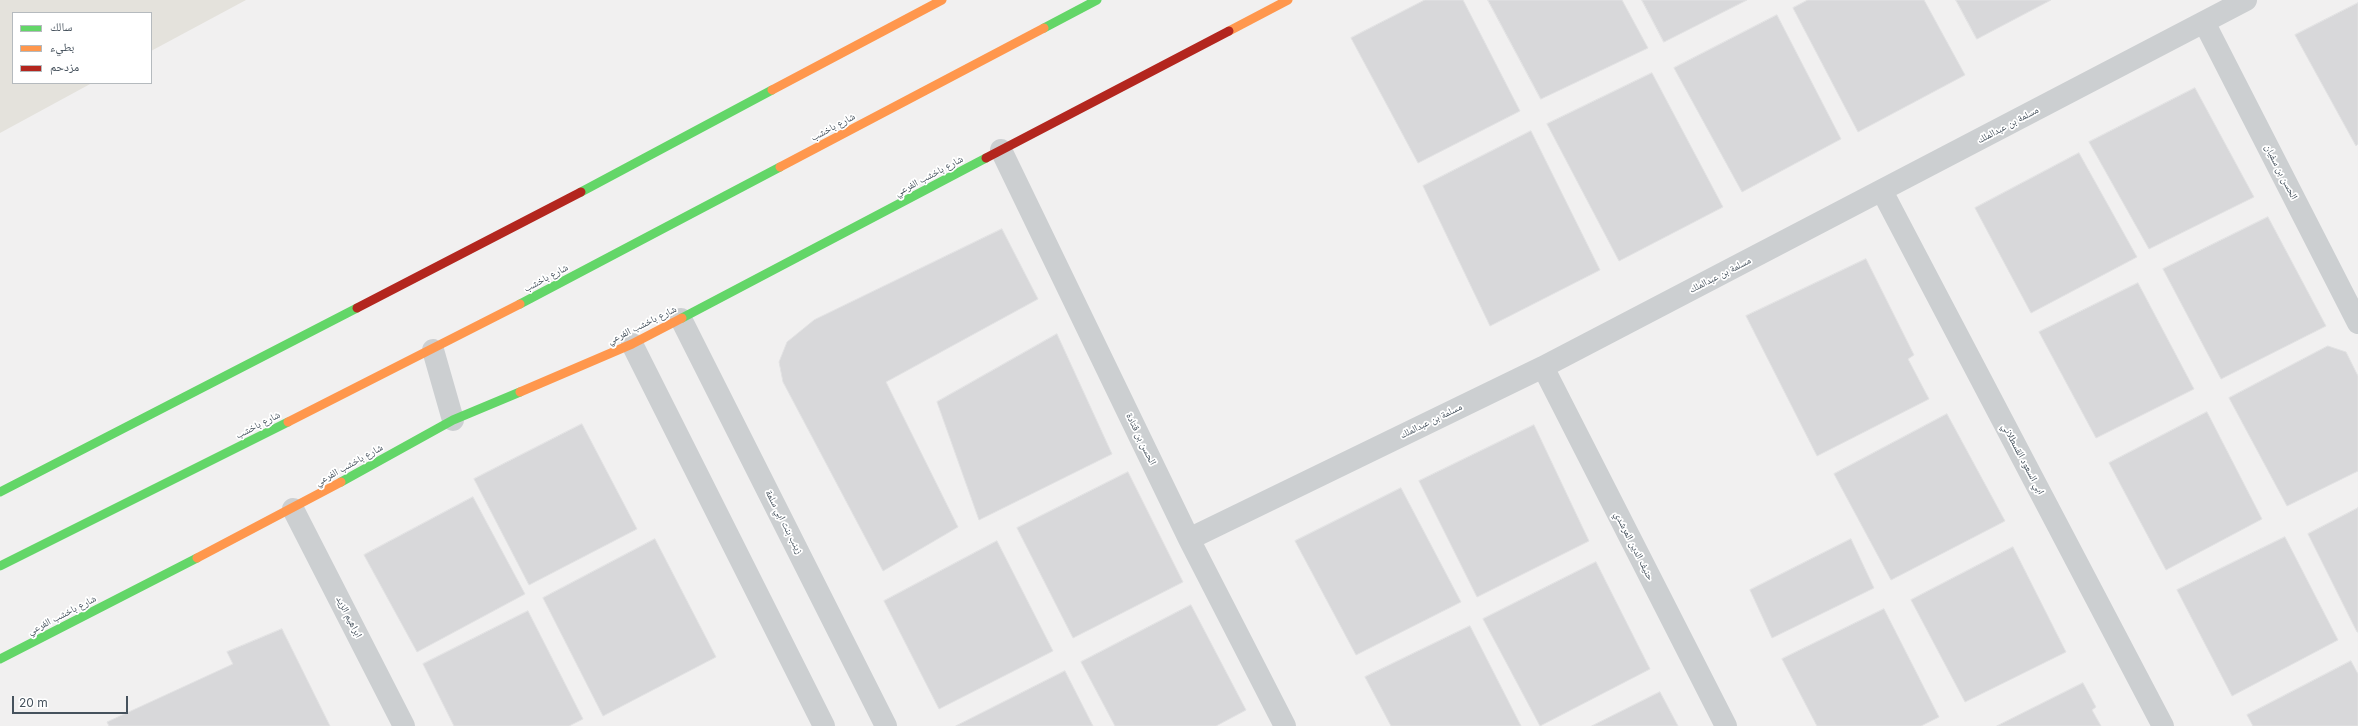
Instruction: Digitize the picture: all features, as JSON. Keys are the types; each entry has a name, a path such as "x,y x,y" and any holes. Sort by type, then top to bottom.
{"main road":[{"path":"0,492 521,224 942,0"},
{"name":"شارع باخشب","path":"0,566 433,350 1097,0"},
{"name":"شارع باخشب الفرعي","path":"0,659 293,509 452,420 632,344 681,319 1288,0"}],"street":[{"name":"مسلمة بن عبدالملك","path":"1189,539 1542,367 2246,0"},
{"name":"الحسن بن سفيان","path":"2204,22 2358,323"},
{"name":"الحسن بن قتادة","path":"1002,150 1189,539 1285,726"},
{"name":"ابي السعود القسطلاني","path":"1882,191 2163,726"},
{"name":"زينب بنت ابي سلمة","path":"681,319 886,726"},
{"path":"632,344 824,726"},
{"path":"433,350 452,420"},
{"name":"حنيف الدين المرشدي","path":"1542,367 1726,726"},
{"name":"ابراهيم الزيد","path":"293,509 404,726"}],"sand":[{"path":"0,0 246,0 152,50 152,12 12,12 12,84 90,84 0,133"}],"building":[{"path":"1425,0 1463,0 1520,111 1418,163 1351,38"},
{"path":"1488,0 1622,0 1648,48 1541,99"},
{"path":"1642,0 1747,0 1664,42"},
{"path":"1808,0 1924,0 1965,75 1858,132 1793,8"},
{"path":"1956,0 2051,0 1977,39"},
{"path":"2358,3 2358,144 2356,146 2295,35"},
{"path":"1777,15 1841,139 1742,192 1674,68"},
{"path":"1652,73 1723,207 1619,261 1547,124"},
{"path":"2195,88 2254,197 2149,249 2089,142"},
{"path":"1531,131 1600,270 1490,326 1423,186"},
{"path":"2079,153 2137,257 2031,313 1975,208"},
{"path":"2268,217 2326,326 2221,379 2163,269"},
{"path":"1002,229 1038,299 886,382 958,527 883,571 783,382 779,362 787,342 814,320"},
{"path":"1866,259 1914,355 1908,359 1929,399 1817,456 1746,316"},
{"path":"2138,283 2194,389 2096,438 2039,332"},
{"path":"1057,334 1112,454 979,520 937,402"},
{"path":"2328,346 2346,352 2358,376 2358,471 2287,506 2229,398"},
{"path":"2207,412 2262,519 2166,570 2109,463"},
{"path":"1947,414 2005,521 1891,580 1834,474"},
{"path":"582,424 637,529 529,585 474,479"},
{"path":"1534,425 1589,541 1477,597 1419,481"},
{"path":"1128,472 1183,582 1073,638 1017,528"},
{"path":"1401,488 1461,602 1356,655 1295,541"},
{"path":"473,497 525,594 417,652 364,555"},
{"path":"2358,508 2358,632 2357,632 2308,534"},
{"path":"2285,537 2338,640 2232,696 2177,590"},
{"path":"655,539 716,657 603,716 543,598"},
{"path":"1851,539 1874,588 1772,638 1750,590"},
{"path":"997,541 1053,651 939,709 884,601"},
{"path":"2013,547 2066,652 1965,702 1911,600"},
{"path":"1596,562 1650,669 1540,726 1483,619"},
{"path":"1191,605 1246,710 1216,726 1115,726 1081,662"},
{"path":"1884,609 1939,717 1921,726 1817,726 1782,659"},
{"path":"528,611 583,719 569,726 454,726 423,664"},
{"path":"1470,626 1521,726 1391,726 1365,677"},
{"path":"282,629 330,726 109,726 107,722 233,664 227,652"},
{"path":"2351,661 2358,674 2358,726 2253,726 2247,715"},
{"path":"1065,671 1093,726 956,726"},
{"path":"2083,683 2096,707 2092,710 2101,726 1997,726"},
{"path":"1660,692 1678,726 1592,726"}],"traffic: fast":[{"path":"1044,28 1097,0"},
{"path":"581,192 772,90"},
{"path":"682,318 986,158"},
{"path":"520,304 780,167"},
{"path":"0,492 357,308"},
{"path":"341,482 453,420 520,392"},
{"path":"0,566 288,422"},
{"path":"0,659 197,558"}],"traffic: slow":[{"path":"772,90 942,0"},
{"path":"1229,31 1288,0"},
{"path":"780,167 1044,28"},
{"path":"288,422 520,304"},
{"path":"520,392 632,344 682,318"},
{"path":"197,558 341,482"}],"traffic: jam":[{"path":"986,158 1229,31"},
{"path":"357,308 581,192"}]}
